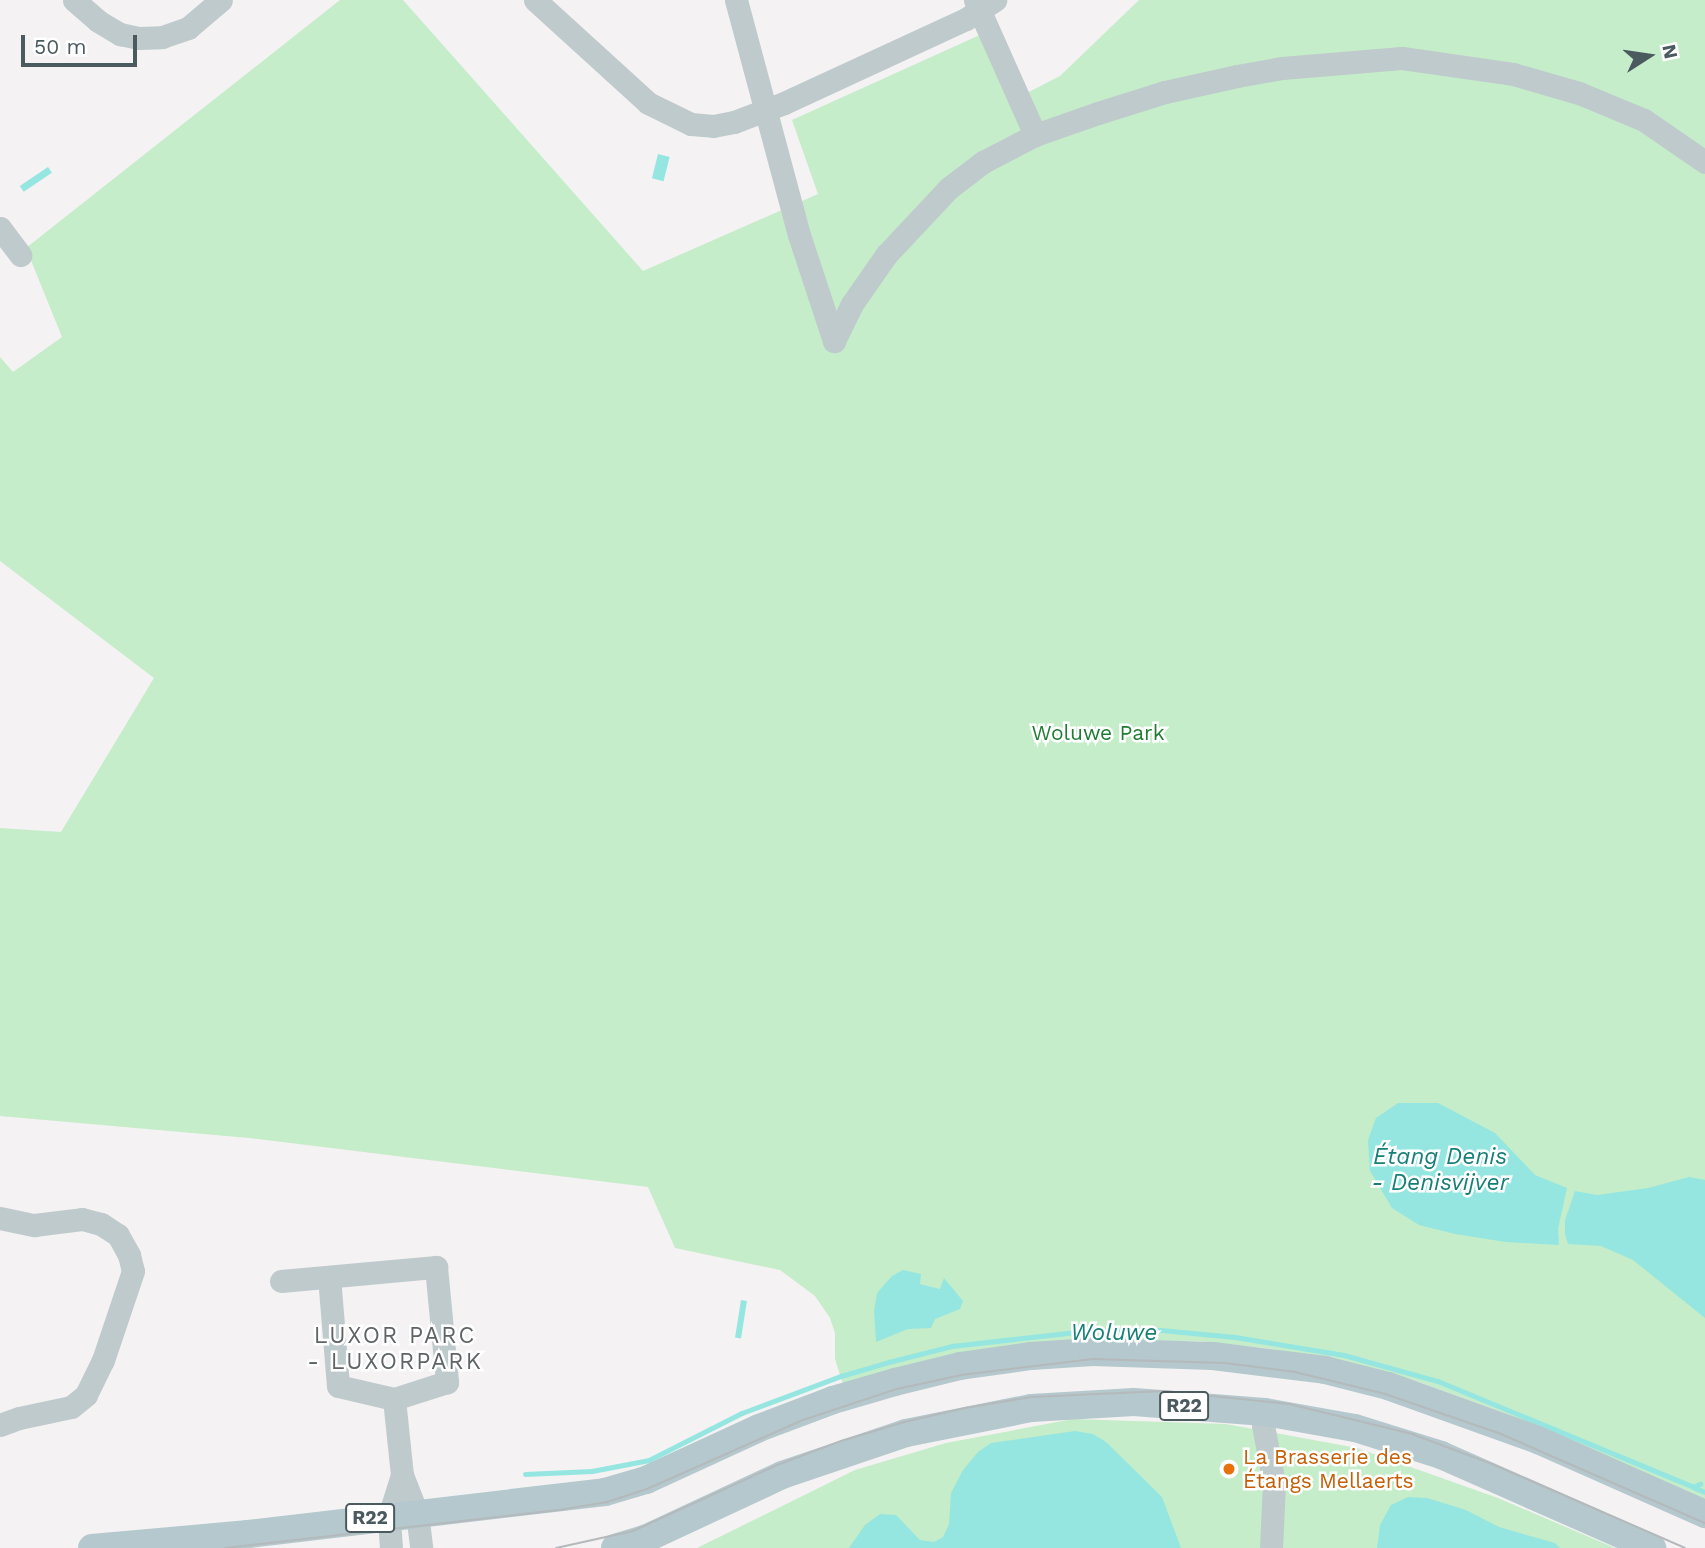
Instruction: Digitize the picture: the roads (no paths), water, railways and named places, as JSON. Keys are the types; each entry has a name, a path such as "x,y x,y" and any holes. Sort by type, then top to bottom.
{"main road":[{"name":"R22","path":"92,1548 235,1536 605,1492 646,1480 760,1428 822,1404 895,1381 960,1366 1031,1356 1093,1352 1221,1357 1325,1370 1388,1386 1538,1440 1705,1514"},
{"name":"R22","path":"615,1548 652,1543 782,1475 906,1433 1031,1408 1096,1402 1143,1402 1265,1412 1355,1428 1441,1455 1652,1548"}],"street":[{"path":"74,0 99,22 120,34 139,38 162,37 188,28 222,0"},
{"path":"535,0 648,103 691,124 713,126 767,110 983,4 1035,135"},
{"path":"736,0 802,245 834,341 870,277 909,227 965,174 1008,146 1035,135 1165,92 1225,79 1282,68 1402,58 1513,74 1579,93 1644,120 1705,162"},
{"path":"0,228 20,255"},
{"path":"0,1218 34,1225 82,1219 101,1224 118,1236 129,1255 133,1271 95,1381 86,1395 71,1407 19,1418 0,1425"},
{"path":"281,1281 436,1267 447,1382 394,1399 338,1386 329,1277"},
{"path":"394,1399 402,1475 416,1513 421,1548"},
{"path":"1265,1412 1263,1425 1274,1483 1271,1548"},
{"path":"391,1548 389,1516 402,1475"}],"water":[{"path":"658,154 670,157 664,181 652,178"},
{"path":"48,167 52,173 24,192 20,186"},
{"name":"Étang Denis - Denisvijver","path":"1398,1103 1438,1103 1495,1133 1535,1175 1567,1188 1558,1229 1559,1245 1506,1242 1455,1234 1419,1225 1392,1208 1370,1171 1368,1140 1376,1118"},
{"path":"1689,1177 1705,1180 1705,1318 1633,1260 1601,1246 1568,1244 1565,1234 1565,1220 1575,1191 1597,1195 1648,1188"},
{"path":"903,1270 921,1274 920,1284 940,1289 944,1278 963,1301 960,1309 935,1319 931,1328 908,1329 876,1342 874,1311 877,1293 892,1276"},
{"path":"741,1300 747,1301 741,1338 735,1338"},
{"path":"1075,1431 1093,1434 1106,1442 1162,1497 1181,1548 849,1548 865,1525 880,1514 896,1515 920,1540 934,1542 943,1537 949,1524 951,1493 963,1470 978,1452 991,1443"},
{"path":"1408,1497 1427,1498 1466,1510 1499,1527 1555,1543 1560,1548 1377,1548 1380,1525 1391,1505"}],"waterway":[{"name":"Woluwe","path":"525,1474 592,1471 649,1460 742,1413 841,1376 952,1346 1094,1330 1161,1330 1235,1337 1344,1355 1438,1381 1694,1487 1700,1484"},
{"path":"1695,1488 1705,1492"}],"tram line":[{"path":"225,1548 607,1502 647,1489 803,1420 897,1389 961,1375 1093,1359 1225,1363 1295,1372 1385,1394 1501,1434 1705,1523"},
{"path":"556,1548 633,1531 777,1465 841,1441 904,1422 1031,1397 1164,1391 1289,1404 1412,1434 1492,1464 1685,1548"}],"place":[{"name":"La Brasserie des Étangs Mellaerts","path":"1229,1469"}],"district":[{"name":"LUXOR PARC - LUXORPARK","path":"395,1349"}],"park label":[{"name":"Woluwe Park","path":"1098,733"}]}
